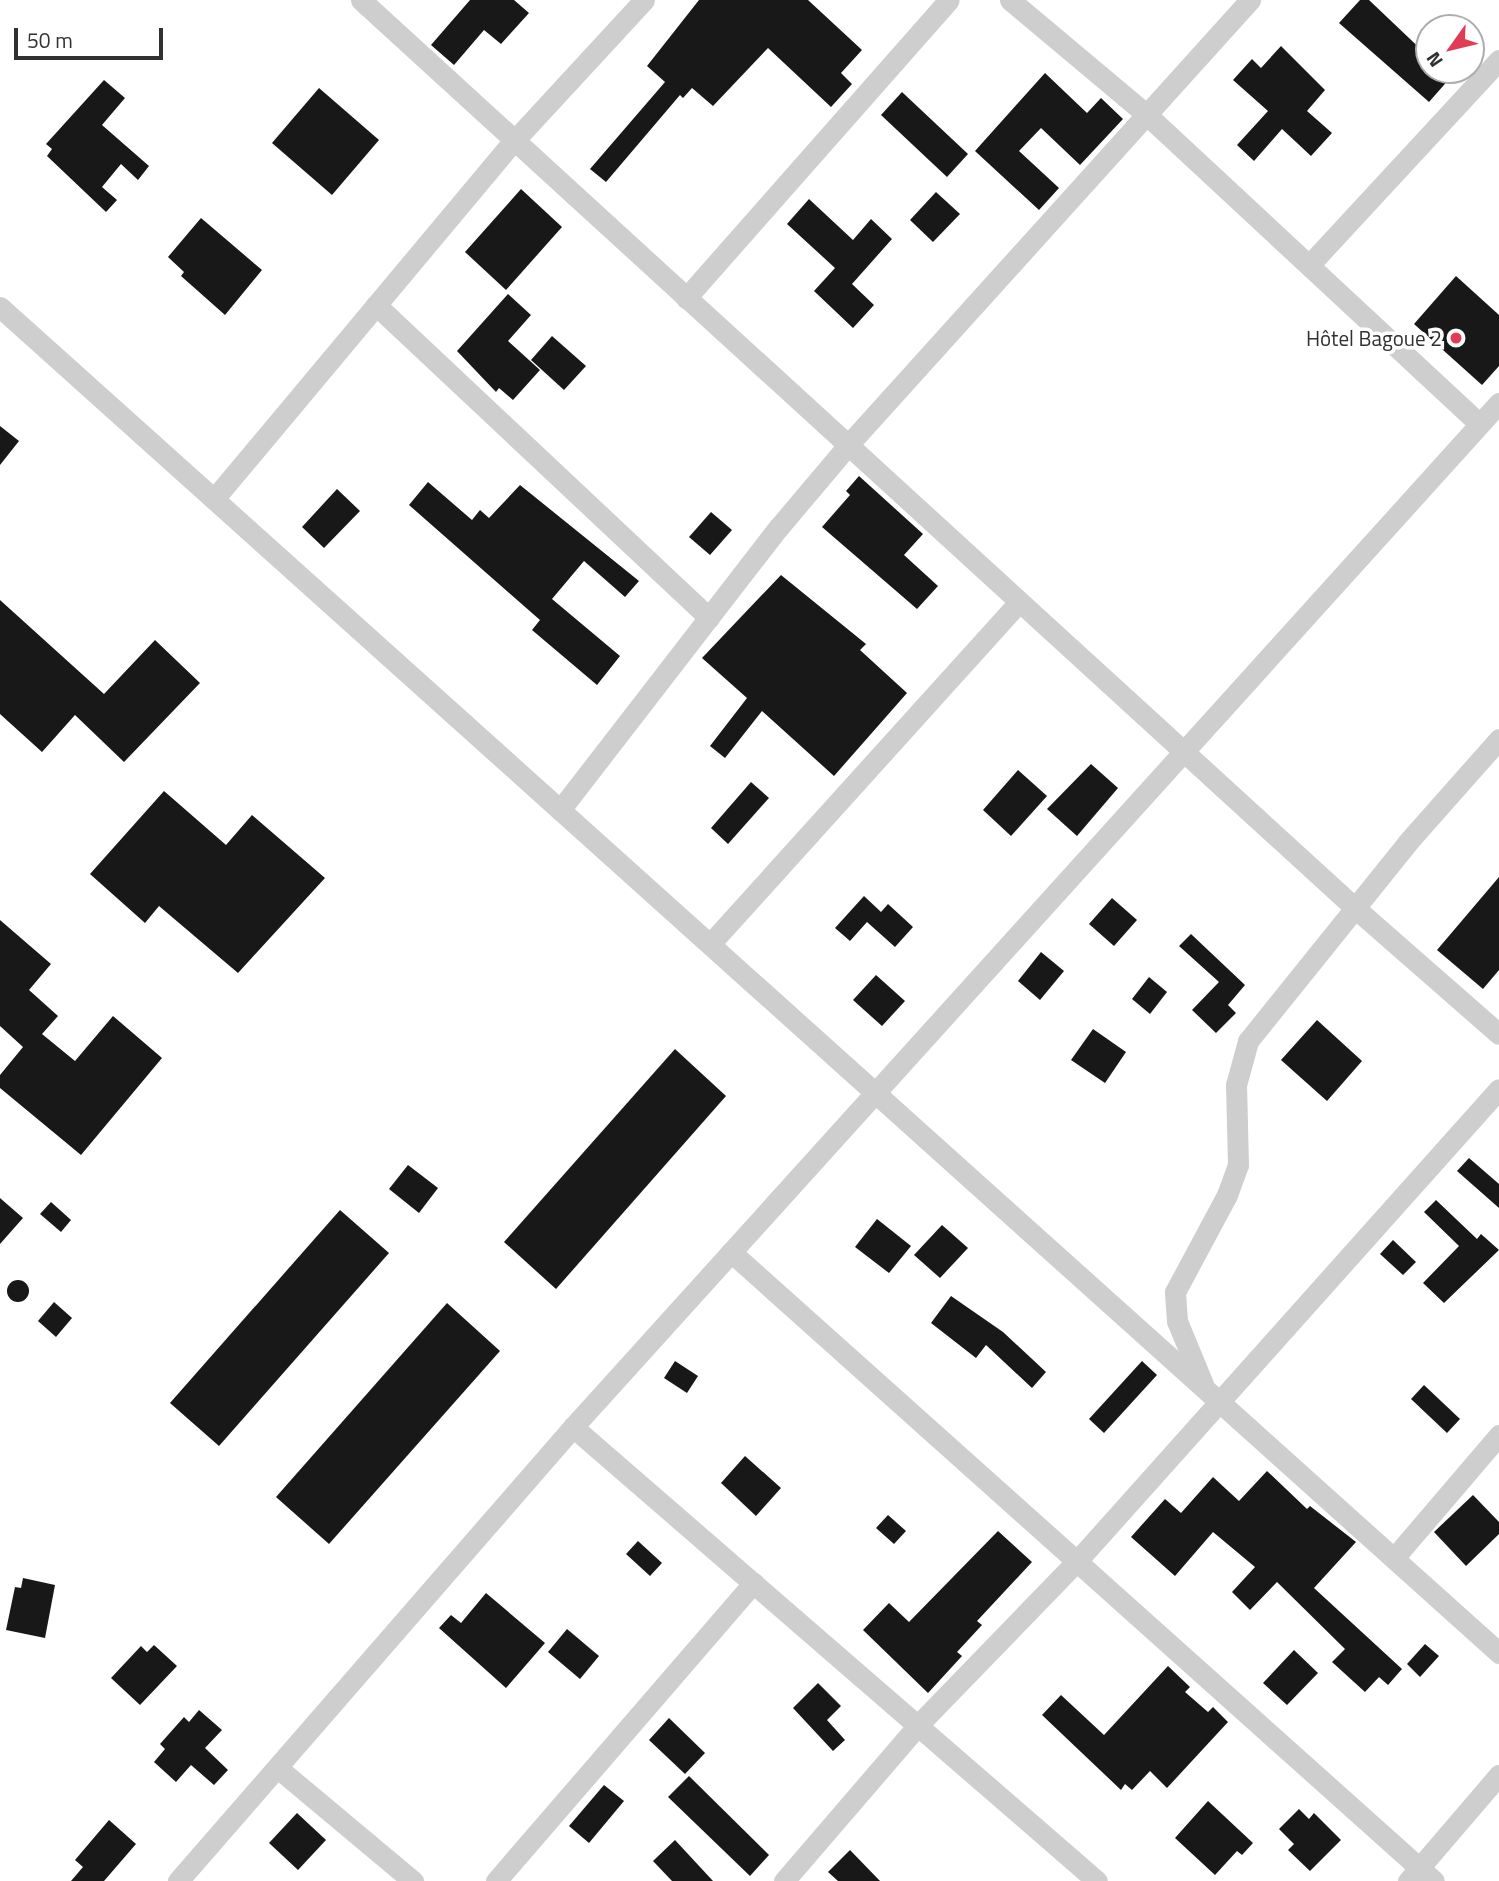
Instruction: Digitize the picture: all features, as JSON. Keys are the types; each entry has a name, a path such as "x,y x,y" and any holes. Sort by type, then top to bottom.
{"street":[{"path":"361,0 513,142 1355,908 1499,1034"},
{"path":"214,499 513,142 645,0"},
{"path":"686,298 949,0"},
{"path":"1010,0 1147,115 1311,264 1480,424"},
{"path":"560,810 848,445 1250,0"},
{"path":"1311,264 1499,60"},
{"path":"376,305 709,618"},
{"path":"0,307 1499,1653"},
{"path":"178,1881 279,1769 573,1427 1499,403"},
{"path":"710,944 1019,602"},
{"path":"1212,1395 1177,1321 1175,1292 1227,1195 1238,1165 1236,1085 1248,1041 1355,908 1499,739"},
{"path":"784,1881 918,1725 1077,1561 1212,1395 1499,1088"},
{"path":"731,1252 1077,1561 1420,1877 1499,1775"},
{"path":"573,1427 918,1725 1090,1879"},
{"path":"1394,1558 1499,1435"},
{"path":"496,1881 753,1583"},
{"path":"279,1769 413,1881"}],"building":[{"path":"470,0 514,0 529,13 501,44 484,30 454,65 431,45"},
{"path":"699,0 808,0 862,50 841,73 852,84 831,107 768,48 713,106 692,88 683,98 680,95 606,182 590,169 665,82 647,66"},
{"path":"1360,0 1369,0 1415,44 1415,84 1445,84 1429,102 1339,23"},
{"path":"1281,46 1325,90 1307,111 1332,133 1311,156 1282,129 1254,161 1237,145 1268,111 1233,80 1252,59 1261,68"},
{"path":"1045,73 1087,113 1101,98 1123,119 1080,165 1041,128 1019,151 1059,188 1039,210 975,151"},
{"path":"104,80 125,98 102,125 149,166 138,180 121,164 102,187 117,200 106,212 47,156 52,149 46,144"},
{"path":"319,88 379,140 332,195 272,143"},
{"path":"902,92 968,154 947,177 881,115"},
{"path":"521,189 562,227 506,290 465,252"},
{"path":"936,192 960,214 933,242 910,220"},
{"path":"809,199 853,240 871,219 892,239 852,284 874,305 853,328 814,291 835,268 787,224"},
{"path":"201,218 262,270 225,315 181,276 184,272 168,257"},
{"path":"1456,276 1499,315 1499,366 1482,385 1414,324"},
{"path":"508,294 531,315 508,341 540,370 513,400 499,388 496,392 457,351"},
{"path":"552,336 586,366 564,390 531,360"},
{"path":"0,426 19,441 0,465"},
{"path":"859,476 923,534 904,555 938,586 917,609 822,527 850,495 846,491"},
{"path":"428,482 472,520 480,510 489,518 520,485 639,581 625,597 584,561 552,599 620,656 597,685 532,630 540,620 409,505"},
{"path":"337,489 360,511 324,548 302,527"},
{"path":"711,512 732,530 710,555 689,537"},
{"path":"781,575 866,644 860,650 907,693 834,776 762,711 725,758 710,746 747,698 702,658"},
{"path":"0,600 104,694 155,640 200,683 124,762 75,715 42,752 0,714"},
{"path":"1091,764 1118,788 1077,836 1047,809"},
{"path":"1018,770 1047,796 1011,836 983,810"},
{"path":"751,782 769,798 728,844 711,828"},
{"path":"164,791 226,845 252,815 325,878 238,973 159,906 145,923 90,874"},
{"path":"1499,877 1499,970 1483,989 1437,950"},
{"path":"864,896 881,912 888,904 913,927 895,947 867,922 850,941 835,928"},
{"path":"1112,898 1137,920 1114,946 1089,924"},
{"path":"0,920 51,964 29,990 58,1016 42,1034 75,1061 113,1016 162,1058 81,1155 0,1088 0,1075 23,1047 0,1026"},
{"path":"1191,934 1245,985 1228,1005 1236,1013 1216,1033 1192,1010 1219,982 1179,946"},
{"path":"1041,952 1064,971 1040,1000 1018,981"},
{"path":"876,975 905,1001 882,1026 853,1000"},
{"path":"1149,977 1167,992 1150,1014 1132,999"},
{"path":"1317,1020 1362,1061 1327,1101 1281,1060"},
{"path":"1093,1029 1126,1052 1105,1083 1071,1060"},
{"path":"675,1049 726,1096 556,1289 504,1242"},
{"path":"1469,1158 1499,1184 1499,1208 1457,1171"},
{"path":"408,1165 438,1188 419,1213 389,1189"},
{"path":"0,1198 23,1218 0,1244"},
{"path":"1436,1200 1477,1239 1481,1234 1499,1250 1444,1303 1423,1283 1459,1246 1424,1212"},
{"path":"51,1202 71,1220 61,1232 40,1214"},
{"path":"340,1210 389,1253 219,1446 170,1403"},
{"path":"877,1219 911,1246 889,1273 855,1247"},
{"path":"942,1225 968,1248 940,1278 914,1255"},
{"path":"1393,1240 1416,1262 1403,1275 1380,1254"},
{"path":"18,1280 26,1283 29,1291 26,1299 18,1302 10,1299 7,1291 10,1283"},
{"path":"951,1296 1003,1332 1046,1372 1032,1388 986,1345 976,1358 931,1323"},
{"path":"54,1302 72,1318 56,1337 38,1321"},
{"path":"447,1303 500,1351 329,1544 276,1497"},
{"path":"675,1361 698,1376 687,1393 664,1378"},
{"path":"1142,1361 1157,1375 1104,1433 1089,1419"},
{"path":"1424,1385 1460,1419 1447,1433 1411,1399"},
{"path":"745,1456 781,1488 756,1516 721,1483"},
{"path":"1267,1471 1307,1509 1310,1506 1356,1542 1314,1588 1402,1669 1388,1685 1379,1677 1365,1692 1332,1662 1345,1649 1277,1582 1250,1610 1232,1592 1255,1567 1213,1532 1175,1576 1131,1537 1165,1499 1181,1513 1213,1477 1239,1501"},
{"path":"1473,1495 1499,1522 1499,1534 1466,1566 1434,1532"},
{"path":"888,1515 906,1531 894,1544 876,1528"},
{"path":"998,1531 1032,1562 977,1621 982,1625 957,1652 962,1656 928,1693 863,1630 889,1603 909,1622"},
{"path":"638,1541 662,1563 650,1576 626,1554"},
{"path":"23,1578 55,1585 45,1638 6,1630 15,1587 21,1588"},
{"path":"486,1593 545,1643 506,1688 439,1628 451,1615 461,1623"},
{"path":"567,1629 599,1656 580,1679 548,1652"},
{"path":"1425,1644 1439,1656 1420,1677 1407,1664"},
{"path":"154,1645 177,1666 140,1705 111,1678 141,1646 147,1652"},
{"path":"1294,1650 1318,1673 1287,1705 1263,1683"},
{"path":"1168,1666 1190,1687 1185,1692 1208,1712 1213,1707 1228,1722 1167,1788 1150,1771 1132,1790 1125,1784 1121,1790 1042,1715 1061,1695 1104,1735"},
{"path":"818,1683 841,1706 827,1720 845,1740 833,1751 793,1708"},
{"path":"199,1710 222,1730 205,1748 228,1770 214,1785 191,1765 176,1782 154,1762 165,1749 160,1744 184,1717 189,1722"},
{"path":"669,1718 705,1753 685,1774 649,1740"},
{"path":"689,1776 769,1855 750,1876 668,1797"},
{"path":"604,1785 624,1801 589,1843 569,1826"},
{"path":"1208,1801 1253,1843 1242,1855 1237,1851 1215,1875 1175,1838"},
{"path":"1299,1809 1309,1819 1314,1813 1341,1840 1310,1871 1288,1850 1294,1844 1279,1829"},
{"path":"297,1813 326,1840 298,1870 269,1843"},
{"path":"109,1820 136,1844 104,1881 71,1881 83,1867 75,1860"},
{"path":"675,1840 713,1881 672,1881 653,1861"},
{"path":"850,1850 880,1881 838,1881 828,1872"}],"place":[{"name":"Hôtel Bagoue 2","path":"1456,338"}]}
